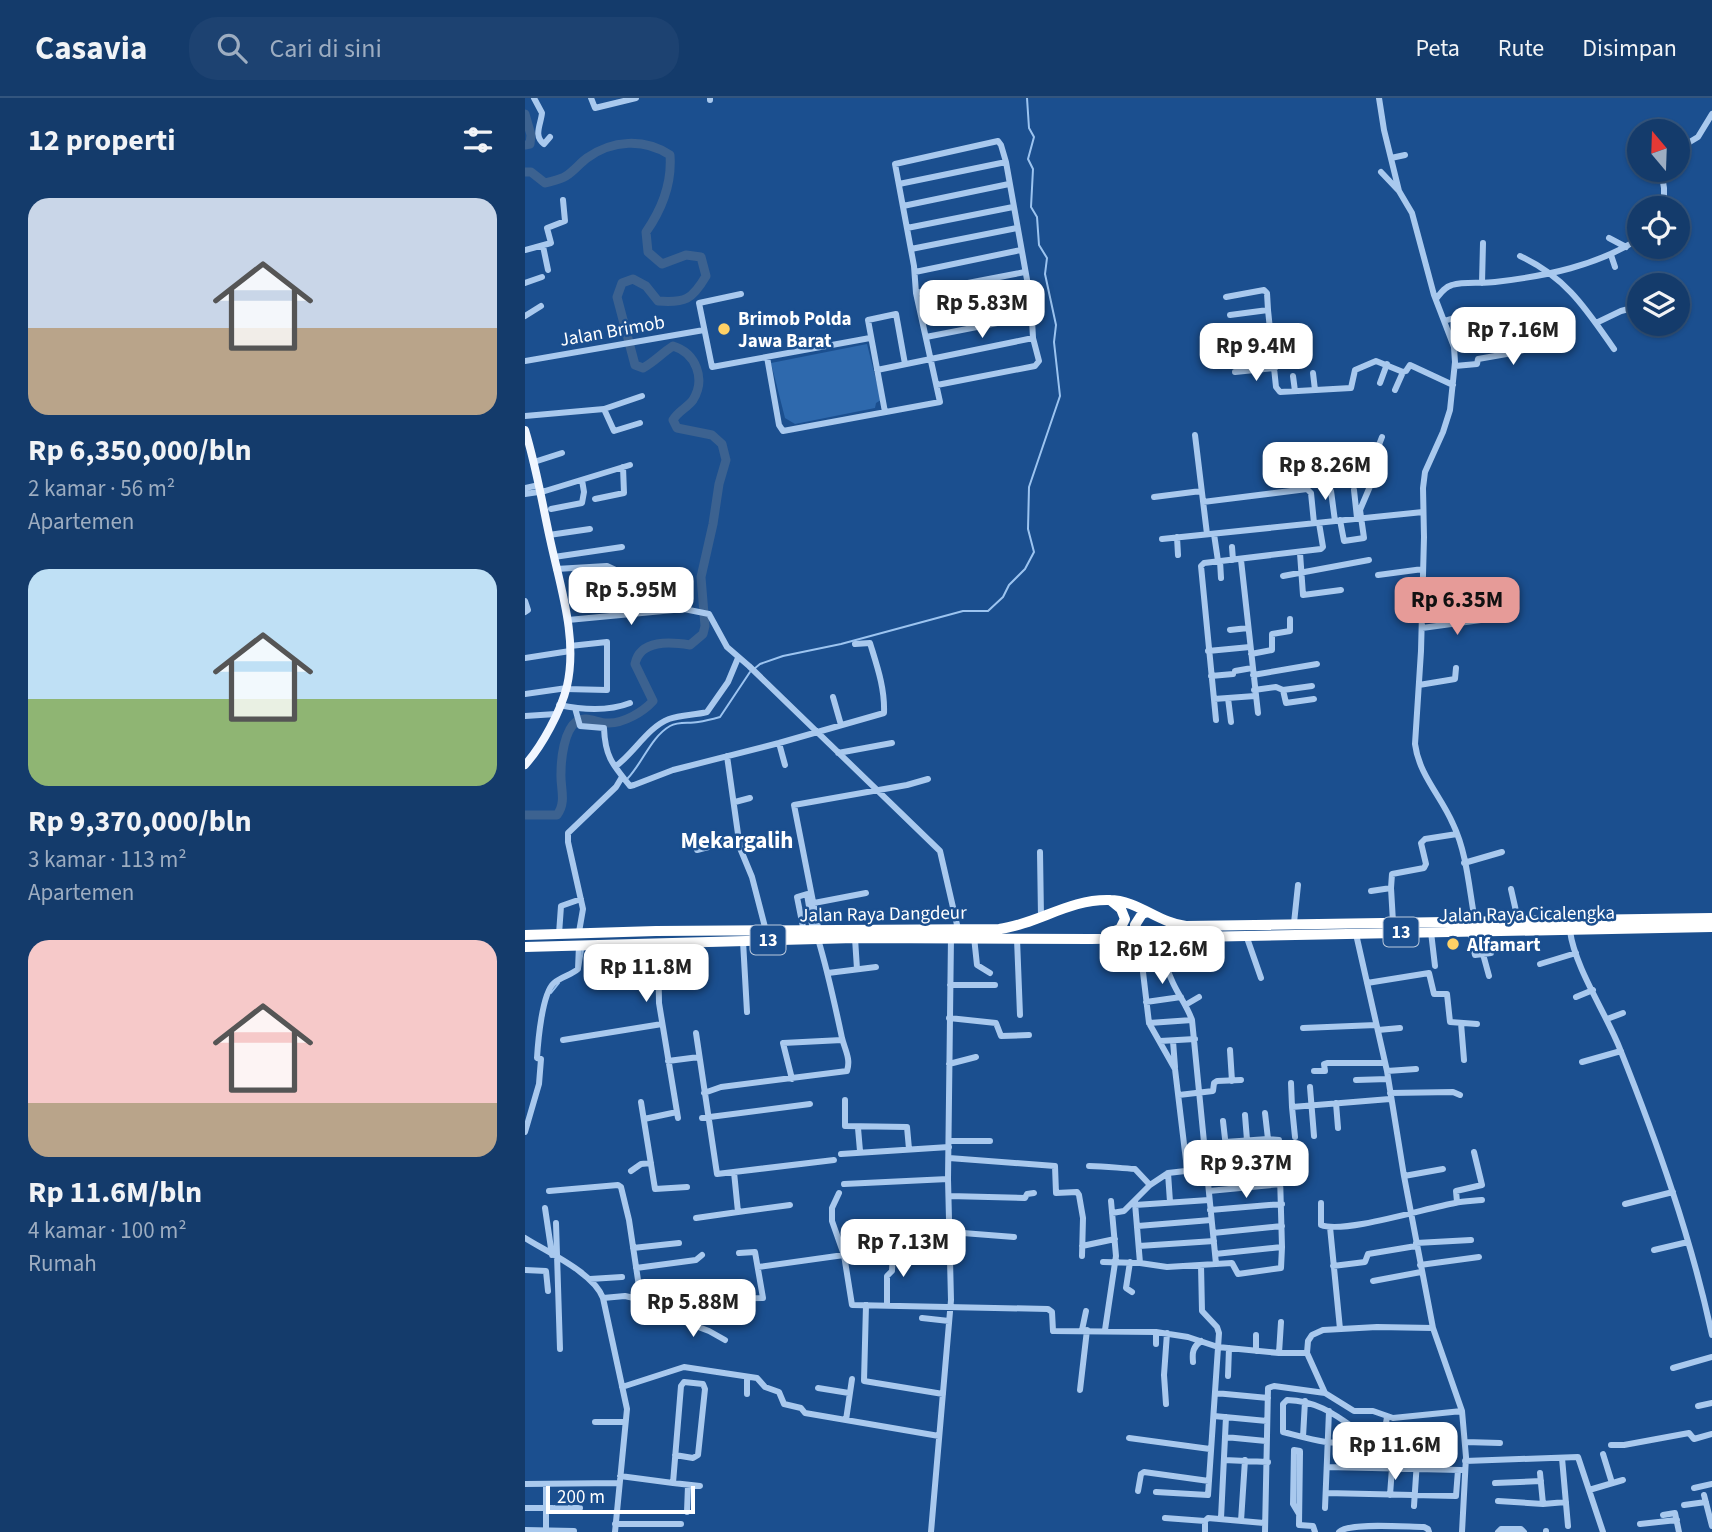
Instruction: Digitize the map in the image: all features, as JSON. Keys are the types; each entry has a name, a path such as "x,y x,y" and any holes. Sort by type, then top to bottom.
{"highway":[{"name":"Jalan Raya Dangdeur","path":"525,947 743,940 813,933 855,938 955,933 1016,927 1078,903 1110,900"},
{"name":"Jalan Raya Cicalengka","path":"1110,900 1126,902 1167,922 1186,926 1712,918"},
{"path":"1091,939 1114,932 1124,923 1121,909 1110,900"},
{"path":"1147,912 1142,914 1135,925 1149,942"},
{"path":"1507,920 1507,932"},
{"name":"Jalan Raya Cicalengka","path":"1091,939 1149,942 1246,935 1712,927"},
{"name":"Jalan Raya Dangdeur","path":"525,935 581,932 955,933 974,937 1017,939 1091,939"}],"main road":[{"path":"525,430 568,620 570,649 567,689 536,753 525,765"},
{"path":"525,947 525,954"}],"street":[{"path":"534,98 542,113 538,125 540,141 544,144 550,137"},
{"path":"591,98 595,108 636,98"},
{"path":"1379,98 1399,191 1412,213 1436,299 1454,347 1455,366 1450,410 1425,472 1417,757 1457,834 1475,921"},
{"path":"1691,141 1698,137 1712,114"},
{"path":"767,357 779,425 783,431 940,402 916,293 915,272 895,164 983,144 1000,143 1006,162 1039,362 1035,366 937,385"},
{"path":"1391,158 1405,155"},
{"path":"899,184 1006,162"},
{"path":"1381,172 1399,191"},
{"path":"903,205 1009,184"},
{"path":"525,250 552,243 548,228 565,221 563,201"},
{"path":"907,228 1013,207"},
{"path":"911,249 1017,228"},
{"path":"1609,238 1626,247"},
{"path":"1482,284 1483,243"},
{"path":"543,246 548,270"},
{"path":"1436,299 1448,286 1482,284 1552,273 1611,255 1626,247"},
{"path":"915,272 1021,250"},
{"path":"1611,255 1615,267"},
{"path":"1520,256 1552,273 1580,301 1614,349"},
{"path":"916,293 1025,272"},
{"path":"525,283 543,277"},
{"path":"1226,297 1264,290 1267,293 1277,390 1280,392 1351,388 1355,370 1376,361 1403,372"},
{"path":"921,315 1028,293"},
{"path":"741,294 699,303 712,367 870,338"},
{"path":"525,316 541,306"},
{"path":"1596,323 1627,309"},
{"path":"1230,315 1268,310"},
{"path":"1444,321 1501,310"},
{"path":"885,412 868,320 895,314 905,364"},
{"path":"926,337 1033,316"},
{"name":"Jalan Brimob","path":"525,359 703,328"},
{"path":"1233,332 1270,328"},
{"path":"1455,366 1518,352 1564,335"},
{"path":"877,370 1033,338"},
{"path":"1454,347 1475,341"},
{"path":"1234,352 1272,348"},
{"path":"1380,383 1387,364"},
{"path":"1395,390 1403,372 1410,365 1453,385"},
{"path":"1235,372 1275,368"},
{"path":"1313,373 1315,390"},
{"path":"1293,376 1295,391"},
{"path":"525,416 604,410 642,396"},
{"path":"604,410 614,431 640,423"},
{"path":"1195,435 1201,491 1221,578"},
{"path":"1359,518 1361,506 1375,473 1374,455 1382,437"},
{"path":"534,462 562,453"},
{"path":"525,488 582,480 627,466 624,493 595,499"},
{"path":"1328,475 1375,473"},
{"path":"551,509 582,503 582,480"},
{"path":"525,494 540,488"},
{"path":"1203,502 1307,489 1311,493 1322,548 1300,553 1204,563 1201,566 1216,720"},
{"path":"1331,491 1337,521 1345,542 1364,538 1354,490"},
{"path":"1154,497 1201,491"},
{"path":"1162,539 1423,512"},
{"path":"549,535 590,529"},
{"path":"1177,537 1178,555"},
{"path":"554,556 622,547"},
{"path":"1232,547 1237,560 1248,628 1258,713"},
{"path":"1300,553 1303,595 1341,590"},
{"path":"1283,576 1369,560"},
{"path":"557,569 601,566 633,578 643,576"},
{"path":"1378,575 1423,569"},
{"path":"664,574 666,610"},
{"path":"525,601 528,610 525,612"},
{"path":"568,620 684,609 709,614 727,647 940,852 955,933 949,1018 948,1179 951,1305 931,1532"},
{"path":"1208,651 1272,650 1272,634 1290,631 1290,619"},
{"path":"1422,628 1488,619"},
{"path":"1230,630 1248,628"},
{"path":"525,658 607,642 607,691 567,689 525,694"},
{"path":"575,708 576,719 582,727 604,728 604,748 630,786 639,784 673,770 884,712 882,683 876,656 870,643 855,645"},
{"path":"616,766 629,757 651,731 667,720 707,712 728,682 738,658"},
{"path":"1212,676 1317,664"},
{"path":"1419,685 1455,679 1456,668"},
{"path":"1214,699 1276,687 1283,690 1312,686"},
{"path":"1283,690 1286,704 1314,699"},
{"path":"833,697 841,724"},
{"path":"1229,698 1231,722"},
{"path":"525,716 558,709 606,709 630,703"},
{"path":"779,743 785,765"},
{"path":"838,753 892,743"},
{"path":"727,756 742,855 753,877 766,932"},
{"path":"581,932 583,909 568,842 569,833 624,779"},
{"path":"813,933 814,903 794,806 928,779"},
{"path":"735,802 750,798"},
{"path":"1394,922 1392,874 1425,866 1422,841 1457,834"},
{"path":"697,850 739,839"},
{"path":"1040,852 1041,917"},
{"path":"1464,863 1502,852"},
{"path":"1294,923 1298,885"},
{"path":"1371,891 1391,888"},
{"path":"1511,889 1518,920"},
{"path":"814,903 866,893"},
{"path":"704,1093 721,1087 847,1071 848,1059 828,973 797,897 807,894 813,933"},
{"path":"559,934 561,906 581,899"},
{"path":"1570,931 1576,954 1621,1051 1673,1192 1712,1335"},
{"path":"1431,932 1435,966"},
{"path":"1470,932 1475,955 1487,954 1489,976"},
{"path":"1326,1493 1457,1496 1465,1461 1462,1411 1433,1328 1403,1176 1385,1063 1356,934"},
{"path":"1246,935 1261,978"},
{"path":"974,937 977,965 990,973"},
{"path":"1211,937 1212,967"},
{"path":"855,938 857,969"},
{"path":"1017,939 1020,1015"},
{"path":"743,940 747,1012"},
{"path":"644,1119 678,1115 662,1024 658,942"},
{"path":"1149,942 1165,964 1187,1004 1192,1020 1216,1264"},
{"path":"1149,942 1146,1002 1149,1023 1175,1069"},
{"path":"525,1132 539,1084 541,1019 551,986 578,969 582,944"},
{"path":"1540,964 1576,954"},
{"path":"828,973 876,967"},
{"path":"1367,982 1429,973 1434,994 1447,994 1450,1022 1477,1024"},
{"path":"619,978 659,975"},
{"path":"950,985 995,985"},
{"path":"1576,997 1593,990"},
{"path":"1146,1002 1181,997"},
{"path":"1187,1004 1199,997"},
{"path":"1607,1019 1623,1013"},
{"path":"949,1018 996,1023 1001,1036 1029,1035"},
{"path":"1149,1023 1192,1020"},
{"path":"1461,1023 1464,1060"},
{"path":"563,1040 662,1024"},
{"path":"1303,1028 1400,1028"},
{"path":"696,1033 705,1118 717,1174 834,1160"},
{"path":"1160,1041 1195,1039"},
{"path":"792,1079 783,1043 842,1040"},
{"path":"1173,1041 1187,1170"},
{"path":"1230,1050 1231,1081"},
{"path":"1582,1062 1621,1051"},
{"path":"668,1061 699,1057"},
{"path":"949,1064 976,1057"},
{"path":"1314,1071 1325,1071 1324,1064 1327,1063 1385,1063"},
{"path":"1356,1080 1416,1069"},
{"path":"1179,1095 1214,1090 1215,1082 1241,1080"},
{"path":"1291,1083 1295,1137"},
{"path":"1310,1087 1314,1136"},
{"path":"1292,1107 1390,1096 1453,1092 1460,1095"},
{"path":"845,1100 845,1126 907,1126 909,1149"},
{"path":"641,1102 655,1189 687,1187"},
{"path":"1335,1103 1338,1128"},
{"path":"705,1118 810,1104"},
{"path":"1265,1113 1268,1139"},
{"path":"1245,1115 1247,1140"},
{"path":"1223,1121 1228,1165"},
{"path":"858,1128 860,1152"},
{"path":"1103,1262 1130,1262 1167,1267 1233,1264 1238,1274 1283,1267 1279,1140 1226,1142"},
{"path":"841,1154 990,1141"},
{"path":"1457,1202 1456,1191 1482,1185 1473,1152"},
{"path":"949,1158 1055,1166 1056,1193 1077,1192 1079,1195 1083,1218 1082,1256"},
{"path":"1112,1213 1124,1211 1135,1203 1150,1185 1168,1173 1280,1160"},
{"path":"631,1171 641,1164 651,1163"},
{"path":"1089,1166 1105,1166 1112,1170 1135,1169 1150,1185"},
{"path":"1403,1176 1443,1169"},
{"path":"734,1172 738,1212"},
{"path":"1168,1173 1170,1202"},
{"path":"843,1184 948,1179"},
{"path":"1209,1191 1281,1184"},
{"path":"549,1191 618,1185 624,1192 641,1300"},
{"path":"1625,1204 1673,1192"},
{"path":"839,1193 832,1208 831,1219 844,1255 852,1305 1048,1309 1052,1312 1052,1331 1156,1332 1218,1347 1307,1353"},
{"path":"949,1196 1025,1198 1027,1194 1034,1193"},
{"path":"1135,1203 1209,1200"},
{"path":"1321,1203 1321,1225 1330,1227 1457,1202 1482,1200"},
{"path":"1105,1330 1115,1262 1111,1201"},
{"path":"1135,1203 1140,1263"},
{"path":"1210,1210 1282,1204"},
{"path":"696,1218 790,1205"},
{"path":"545,1208 555,1257"},
{"path":"1138,1226 1211,1220"},
{"path":"556,1223 560,1349"},
{"path":"1139,1246 1282,1226"},
{"path":"1330,1227 1340,1329"},
{"path":"950,1232 1014,1237"},
{"path":"525,1238 590,1279 603,1298 626,1405 615,1528 681,1524"},
{"path":"1082,1245 1115,1239"},
{"path":"1333,1266 1366,1262 1368,1254 1416,1244 1471,1240"},
{"path":"1654,1250 1688,1242"},
{"path":"633,1248 679,1243"},
{"path":"1215,1254 1282,1247"},
{"path":"603,1298 625,1296 656,1303 685,1299 764,1298 755,1252 739,1253"},
{"path":"887,1305 887,1278 892,1271 893,1252"},
{"path":"758,1266 844,1255 951,1252"},
{"path":"636,1268 695,1260 702,1255"},
{"path":"1373,1281 1479,1257"},
{"path":"1130,1262 1126,1288 1132,1292"},
{"path":"1156,1492 1207,1496 1218,1347 1217,1327 1202,1311 1201,1265"},
{"path":"525,1269 546,1271 548,1292"},
{"path":"590,1279 622,1277"},
{"path":"685,1299 685,1322 725,1340"},
{"path":"866,1305 864,1381 943,1394"},
{"path":"1080,1390 1086,1311"},
{"path":"922,1318 949,1321"},
{"path":"1279,1353 1281,1322"},
{"path":"1325,1393 1307,1353 1308,1341 1312,1335 1323,1330 1340,1329 1433,1328"},
{"path":"1156,1332 1156,1345"},
{"path":"1166,1404 1164,1375 1167,1333"},
{"path":"1256,1335 1256,1351"},
{"path":"1193,1362 1194,1346 1201,1341"},
{"path":"1228,1376 1229,1348"},
{"path":"1673,1368 1712,1357"},
{"path":"622,1387 684,1367 757,1378 765,1387 779,1392 784,1404 801,1408 805,1413 939,1436"},
{"path":"747,1377 747,1394"},
{"path":"846,1420 852,1379"},
{"path":"673,1483 675,1455 682,1383 703,1384 705,1390 698,1455 693,1458 675,1455"},
{"path":"1265,1532 1268,1388 1272,1386 1325,1393 1354,1411 1373,1411 1387,1417 1462,1411"},
{"path":"818,1388 849,1393"},
{"path":"1215,1393 1268,1398"},
{"path":"1285,1401 1305,1401 1329,1411 1354,1428 1351,1442 1327,1441 1283,1432 1285,1401"},
{"path":"1303,1437 1305,1401"},
{"path":"1698,1406 1712,1402"},
{"path":"1325,1508 1329,1411"},
{"path":"1214,1416 1266,1421"},
{"path":"1221,1518 1226,1417"},
{"path":"1383,1442 1387,1417"},
{"path":"596,1422 625,1422"},
{"path":"1611,1445 1689,1433 1694,1439 1712,1434"},
{"path":"1226,1437 1266,1440"},
{"path":"1129,1438 1210,1449"},
{"path":"1465,1443 1500,1443"},
{"path":"1602,1454 1612,1483"},
{"path":"1465,1461 1579,1457 1603,1532"},
{"path":"1562,1458 1568,1526"},
{"path":"1224,1460 1268,1462"},
{"path":"1241,1521 1245,1460"},
{"path":"1327,1467 1392,1468 1417,1465 1462,1469"},
{"path":"1414,1506 1417,1465"},
{"path":"1389,1495 1392,1468"},
{"path":"1462,1469 1462,1532"},
{"path":"1138,1491 1141,1474 1144,1472 1209,1481"},
{"path":"1540,1473 1543,1504"},
{"path":"525,1484 619,1480 700,1486"},
{"path":"1296,1480 1293,1508 1299,1514 1299,1529 1313,1526 1315,1532"},
{"path":"1589,1490 1623,1480"},
{"path":"1495,1483 1541,1481"},
{"path":"1693,1488 1712,1484"},
{"path":"546,1485 546,1531"},
{"path":"687,1513 688,1485"},
{"path":"1684,1505 1705,1499 1712,1526"},
{"path":"1498,1501 1543,1504 1566,1502"},
{"path":"525,1508 580,1508"},
{"path":"1663,1515 1674,1512 1679,1532"},
{"path":"1165,1518 1205,1521 1209,1518 1221,1518 1264,1523"},
{"path":"1640,1524 1677,1520"},
{"path":"1205,1521 1205,1532"},
{"path":"1339,1532 1345,1527 1370,1530 1423,1527 1429,1532"},
{"path":"1498,1532 1521,1529 1524,1532"},
{"path":"525,1530 573,1531"}],"shaded area":[{"path":"867,344 881,400 876,403 875,408 795,424 785,418 771,363"}],"waterway":[{"path":"754,669 760,664 783,656 841,644 963,611 988,611 1025,569 1034,552 1028,529 1029,487 1060,396 1054,342 1056,325 1045,274 1047,258 1039,245 1037,217 1031,207 1033,169 1028,159 1034,137 1029,128 1027,98"},
{"path":"525,114 531,135 530,144 525,145"},
{"path":"525,172 531,172 545,183 566,176 597,152 628,143 650,146 670,155 665,195 646,232 648,252 662,264 686,255 701,257 706,276 692,295 681,300 658,301 646,286 633,279 622,283 617,297 635,365 643,368 673,346 688,354 693,361 697,368 697,392 693,400 673,420 677,428 712,435 722,444 726,460 701,577 705,626 703,634 690,645 666,643 643,650 635,664 653,701 639,713 615,723 584,719 577,721 569,731 563,753 560,810 557,815 525,815"},
{"path":"628,778 652,743 670,726 720,717 750,672"},
{"path":"580,968 583,950"},
{"path":"551,993 559,983"}],"place":[{"name":"Brimob Polda Jawa Barat","path":"724,329"},
{"name":"Alfamart","path":"1453,944"}],"district":[{"name":"Mekargalih","path":"737,840"}]}
